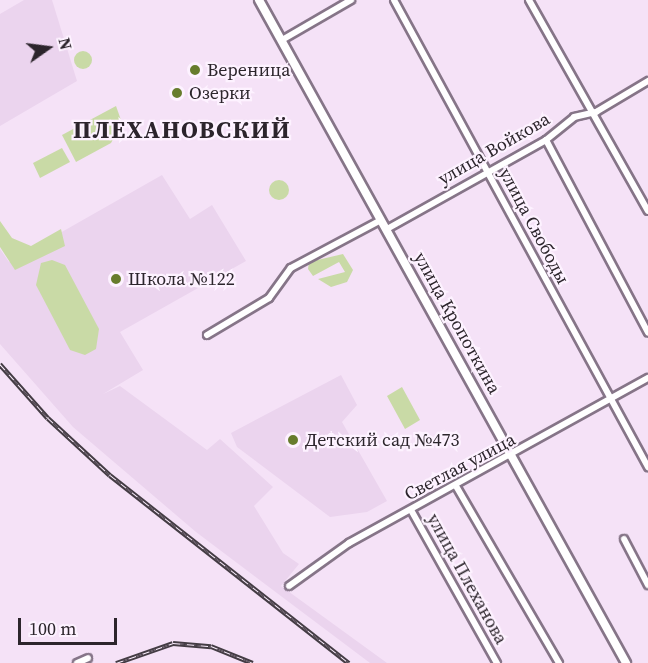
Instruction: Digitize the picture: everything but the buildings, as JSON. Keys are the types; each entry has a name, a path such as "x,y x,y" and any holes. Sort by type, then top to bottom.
{"main road":[{"name":"улица Кропоткина","path":"259,0 626,663"}],"street":[{"path":"282,40 351,0"},
{"name":"улица Свободы","path":"394,0 648,467"},
{"path":"529,0 596,112 648,211"},
{"name":"улица Войкова","path":"387,229 546,140 574,117 596,112 648,81"},
{"path":"546,140 648,333"},
{"path":"207,335 269,298 291,268 381,220"},
{"name":"Светлая улица","path":"289,586 349,543 512,457 648,378"},
{"path":"456,486 559,663"},
{"name":"улица Плеханова","path":"411,510 497,663"},
{"path":"624,538 648,585"},
{"path":"77,663 88,658"}],"shaded area":[{"path":"24,0 52,0 77,81 0,126 0,14"},
{"path":"162,175 190,219 212,205 246,261 120,332 143,370 103,394 120,386 207,450 220,439 273,487 254,506 283,553 299,564 281,586 387,663 370,663 196,532 73,427 0,344 0,249 9,262"},
{"name":"Детский сад №473","path":"341,375 357,405 342,422 387,501 367,512 330,517 237,447 231,433"}],"green space":[{"path":"83,51 89,54 92,60 89,66 83,69 77,66 74,60 77,54"},
{"path":"116,106 122,123 111,143 76,162 62,135"},
{"path":"62,148 70,162 40,178 33,163"},
{"path":"279,180 286,183 289,190 286,197 279,200 272,197 269,190 272,183"},
{"path":"0,221 12,238 31,246 61,229 65,246 15,270 0,247"},
{"path":"343,254 353,270 347,282 331,287 318,279 345,272 339,262 313,276 308,269 309,262"},
{"path":"52,260 65,265 99,329 96,349 85,355 70,350 36,285 41,263"},
{"path":"402,387 420,420 405,429 387,396"}],"railway":[{"path":"0,364 48,418 110,475 349,663"},
{"path":"116,663 173,643 211,646 253,663"}],"place":[{"name":"Вереница","path":"195,70"},
{"name":"Озерки","path":"177,93"},
{"name":"Школа №122","path":"116,279"},
{"name":"Детский сад №473","path":"293,440"}],"district":[{"name":"ПЛЕХАНОВСКИЙ","path":"182,130"}]}
